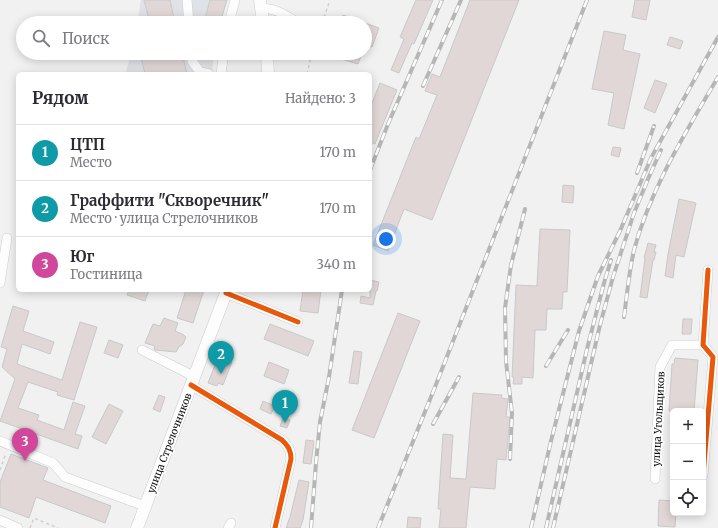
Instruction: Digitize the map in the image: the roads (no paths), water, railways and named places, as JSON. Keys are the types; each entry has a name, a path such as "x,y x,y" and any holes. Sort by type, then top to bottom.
{"main road":[{"path":"261,4 262,16"},
{"path":"268,72 269,60"},
{"name":"улица Стрелочников","path":"137,528 226,292"}],"street":[{"path":"187,0 188,16"},
{"path":"231,16 235,0"},
{"path":"261,4 286,16"},
{"path":"192,60 198,72"},
{"path":"220,72 223,60"},
{"path":"0,283 6,238"},
{"path":"706,448 716,357 703,345 708,270"},
{"path":"226,292 298,322"},
{"name":"улица Угольщиков","path":"655,479 660,367 672,345 703,345"},
{"path":"142,350 193,381 282,440 290,448 291,459 273,526"},
{"path":"0,442 53,463 65,477 139,504"},
{"path":"0,520 18,528"}],"railway":[{"path":"372,165 388,124 442,0"},
{"path":"423,86 461,0"},
{"path":"378,528 587,0"},
{"path":"531,528 579,331 598,276 620,231 651,158 718,37"},
{"path":"624,317 629,275 634,250 650,204 670,160 718,77"},
{"path":"637,173 654,126"},
{"path":"553,528 600,325 613,277 634,213 661,150"},
{"path":"510,459 512,413 506,361 505,308 511,265 525,209"},
{"path":"546,528 587,349 611,260"},
{"path":"311,528 320,422 329,377 342,292"},
{"path":"546,366 568,330"},
{"path":"433,424 459,377"}],"place":[{"name":"Граффити \"Скворечник\"","path":"221,374"},
{"name":"ЦТП","path":"285,423"},
{"name":"Юг","path":"25,461"}]}
